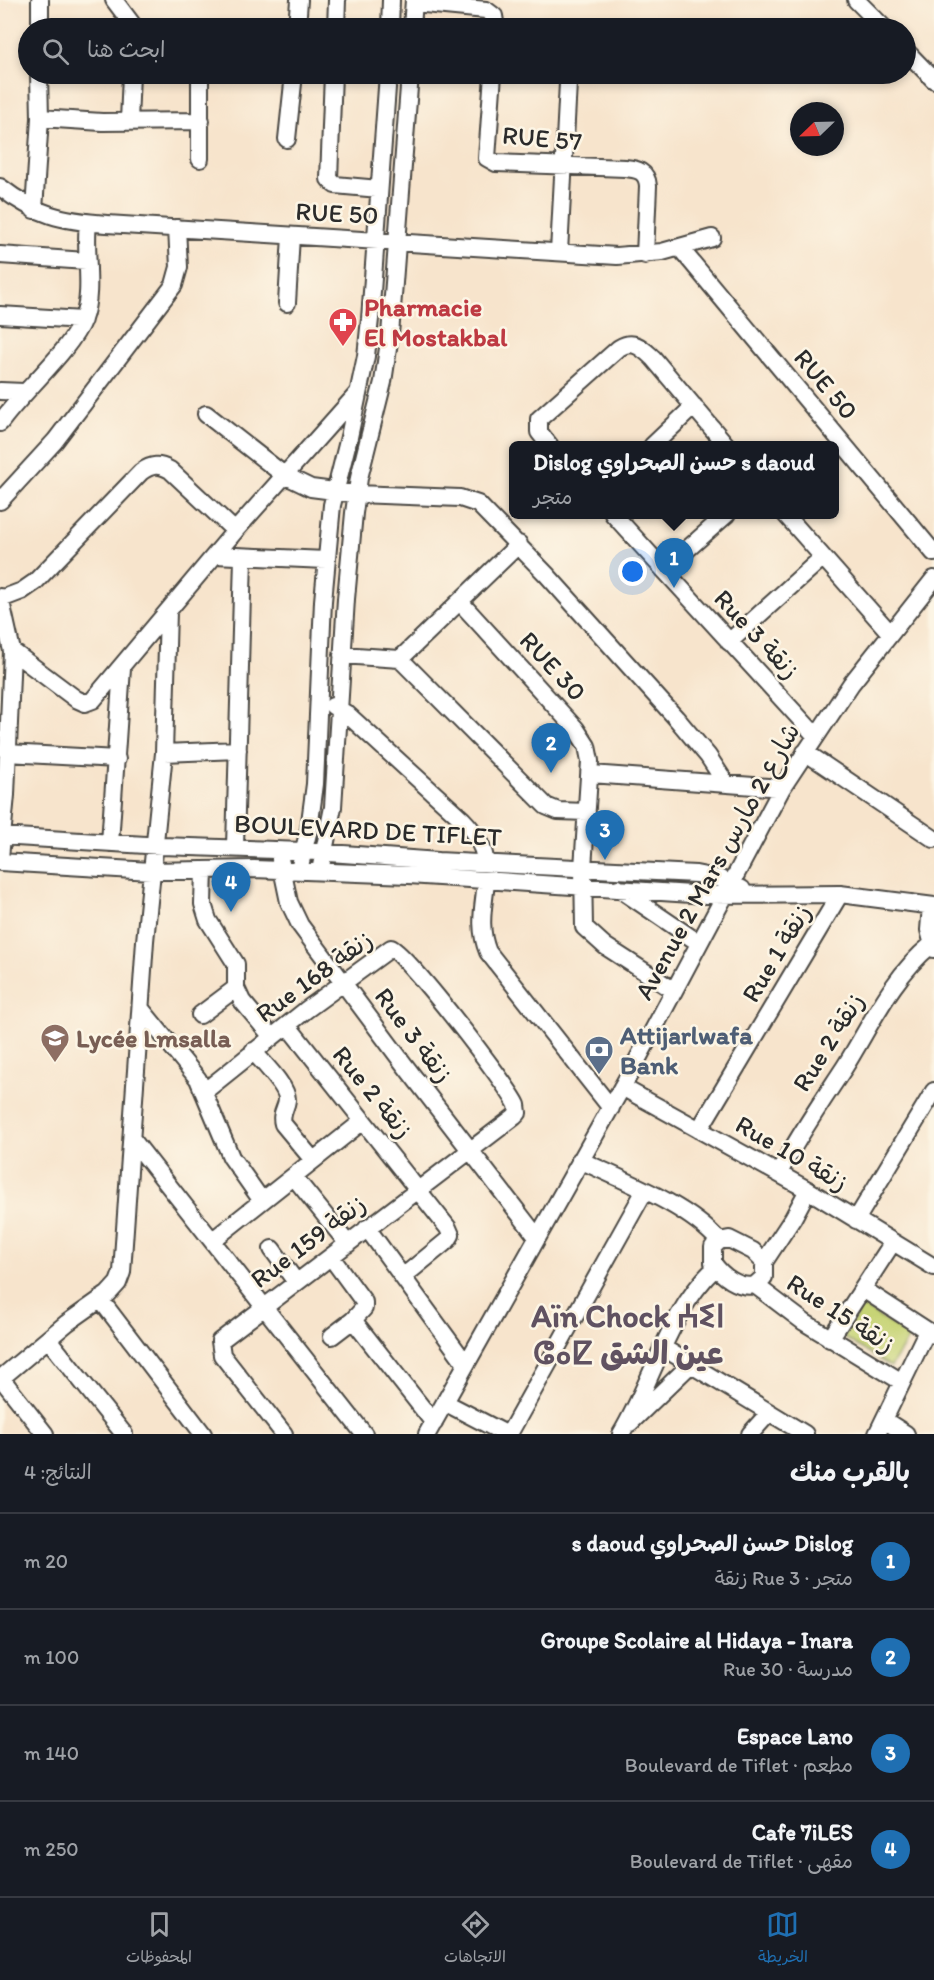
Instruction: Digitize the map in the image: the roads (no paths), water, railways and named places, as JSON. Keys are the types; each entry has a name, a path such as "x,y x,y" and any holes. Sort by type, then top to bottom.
{"street":[{"path":"40,0 40,18"},
{"path":"114,0 128,18"},
{"path":"298,18 299,0"},
{"path":"336,18 337,0"},
{"path":"390,18 391,0"},
{"path":"856,0 874,18"},
{"path":"413,18 414,2 481,18"},
{"path":"916,61 934,80"},
{"path":"34,210 40,118 39,84"},
{"path":"129,121 131,84"},
{"path":"200,84 200,159"},
{"path":"287,139 293,84"},
{"path":"333,84 329,179 335,185 379,189"},
{"path":"299,870 314,795 326,560 334,492 367,347 387,84"},
{"path":"320,871 333,807 342,655 357,494 383,382 398,242 409,84"},
{"name":"RUE 57","path":"492,84 487,158 496,163 625,168 642,172 648,186 645,255"},
{"path":"559,252 561,167 568,84"},
{"path":"40,118 201,121"},
{"name":"RUE 50","path":"0,187 34,210 62,219 88,223 559,252 645,255 680,248 712,238"},
{"path":"0,423 72,337 83,320 88,290 86,261 88,223"},
{"path":"0,501 55,441 174,285 179,267 177,228"},
{"path":"287,303 291,236"},
{"name":"RUE 50","path":"680,248 934,553"},
{"path":"0,255 86,261"},
{"path":"0,315 83,320"},
{"path":"546,441 539,432 537,423 555,403 609,356 623,345 631,343 639,346 653,358 723,441"},
{"path":"0,391 24,392"},
{"path":"12,651 71,696 85,703 93,699 122,668 284,475 358,393"},
{"path":"657,441 694,406"},
{"path":"207,414 284,475 310,488 357,494 470,500 482,507 519,544 690,733 725,782"},
{"path":"0,860 7,753 4,734 12,651 0,598 22,591 35,582 129,483 152,466 160,465 170,470 236,531"},
{"name":"Rue 3 زنقة","path":"618,519 815,735"},
{"path":"664,570 721,519"},
{"path":"789,519 890,633"},
{"path":"400,659 519,544"},
{"path":"215,555 326,560"},
{"path":"235,847 243,558"},
{"path":"729,642 822,558"},
{"name":"Avenue 2 Mars شارع 2 مارس","path":"431,1428 611,1108 782,788 815,735 890,633 934,579"},
{"name":"RUE 30","path":"460,602 576,729 587,746 591,774 582,885 583,923 588,932 673,990"},
{"path":"45,1434 0,1379 114,1288 122,1272 151,871 164,753 168,611"},
{"path":"342,655 400,659 543,804 558,811 587,812"},
{"path":"110,843 122,668"},
{"path":"318,703 339,707 472,829 481,843 487,871 484,934 488,952 611,1108"},
{"path":"164,753 238,750"},
{"path":"804,752 934,839"},
{"path":"7,753 117,759"},
{"path":"591,774 725,782 782,788"},
{"name":"BOULEVARD DE TIFLET","path":"1,836 154,846 303,850 487,871 582,885 617,888 729,889"},
{"name":"Rue 3 زنقة","path":"279,850 281,870 294,913 343,983 537,1237"},
{"name":"BOULEVARD DE TIFLET","path":"0,860 151,871 487,871 583,868 696,874 729,889"},
{"path":"204,870 205,913 236,964 236,988 248,1009 272,1037"},
{"path":"617,888 699,943"},
{"path":"729,889 748,893 840,894 933,906 929,930 933,947"},
{"name":"Rue 1 زنقة","path":"699,1130 840,894"},
{"name":"Rue 2 زنقة","path":"779,1173 800,1133 844,1068 895,983 909,965 933,947"},
{"name":"Rue 168 زنقة","path":"205,1091 287,1024 391,948 397,951 424,980 513,1097 518,1113"},
{"path":"200,1015 236,988"},
{"path":"142,1010 184,1060 205,1091 231,1157 262,1201"},
{"name":"Rue 2 زنقة","path":"287,1024 448,1228 450,1235 448,1240 404,1276"},
{"path":"253,1052 285,1091 287,1097 281,1116 283,1124 313,1160"},
{"name":"Rue 10 زنقة","path":"622,1087 779,1173 934,1265"},
{"path":"856,1220 934,1091"},
{"name":"Rue 159 زنقة","path":"284,1434 222,1355 219,1347 225,1336 419,1191 518,1113"},
{"path":"213,1240 363,1121"},
{"path":"132,1139 265,1305 364,1434"},
{"path":"580,1160 694,1218 719,1241 735,1241 753,1251 764,1262"},
{"path":"294,1177 348,1244"},
{"path":"719,1241 711,1252 716,1267 743,1286 755,1285 764,1276 764,1262 793,1218 808,1190"},
{"path":"446,1403 507,1434 644,1192"},
{"path":"367,1228 466,1364"},
{"path":"830,1339 893,1242"},
{"path":"272,1249 296,1282"},
{"path":"331,1257 364,1302 364,1308 353,1320 332,1336"},
{"path":"624,1430 662,1347 696,1287 716,1267"},
{"name":"Rue 15 زنقة","path":"755,1285 772,1300 830,1339 902,1382"},
{"path":"863,1289 931,1333 902,1382 880,1427 906,1434"},
{"path":"100,1299 203,1434"},
{"path":"353,1320 431,1428"},
{"path":"48,1339 124,1434"},
{"path":"662,1347 805,1434"},
{"path":"624,1430 690,1365"},
{"path":"750,1434 769,1413"}],"place":[{"name":"Pharmacie El Mostakbal","path":"343,348"},
{"name":"Dislog حسن الصحراوي s daoud","path":"674,588"},
{"name":"Groupe Scolaire al Hidaya - Inara","path":"551,773"},
{"name":"Espace Lano","path":"605,860"},
{"name":"Cafe 7iLES","path":"231,912"},
{"name":"Lycée Lmsalla","path":"55,1064"},
{"name":"Attijarlwafa Bank","path":"599,1076"}],"district":[{"name":"Aïn Chock ⵄⵉⵏ ⵛⴰⵇ عين الشق","path":"628,1334"}]}
